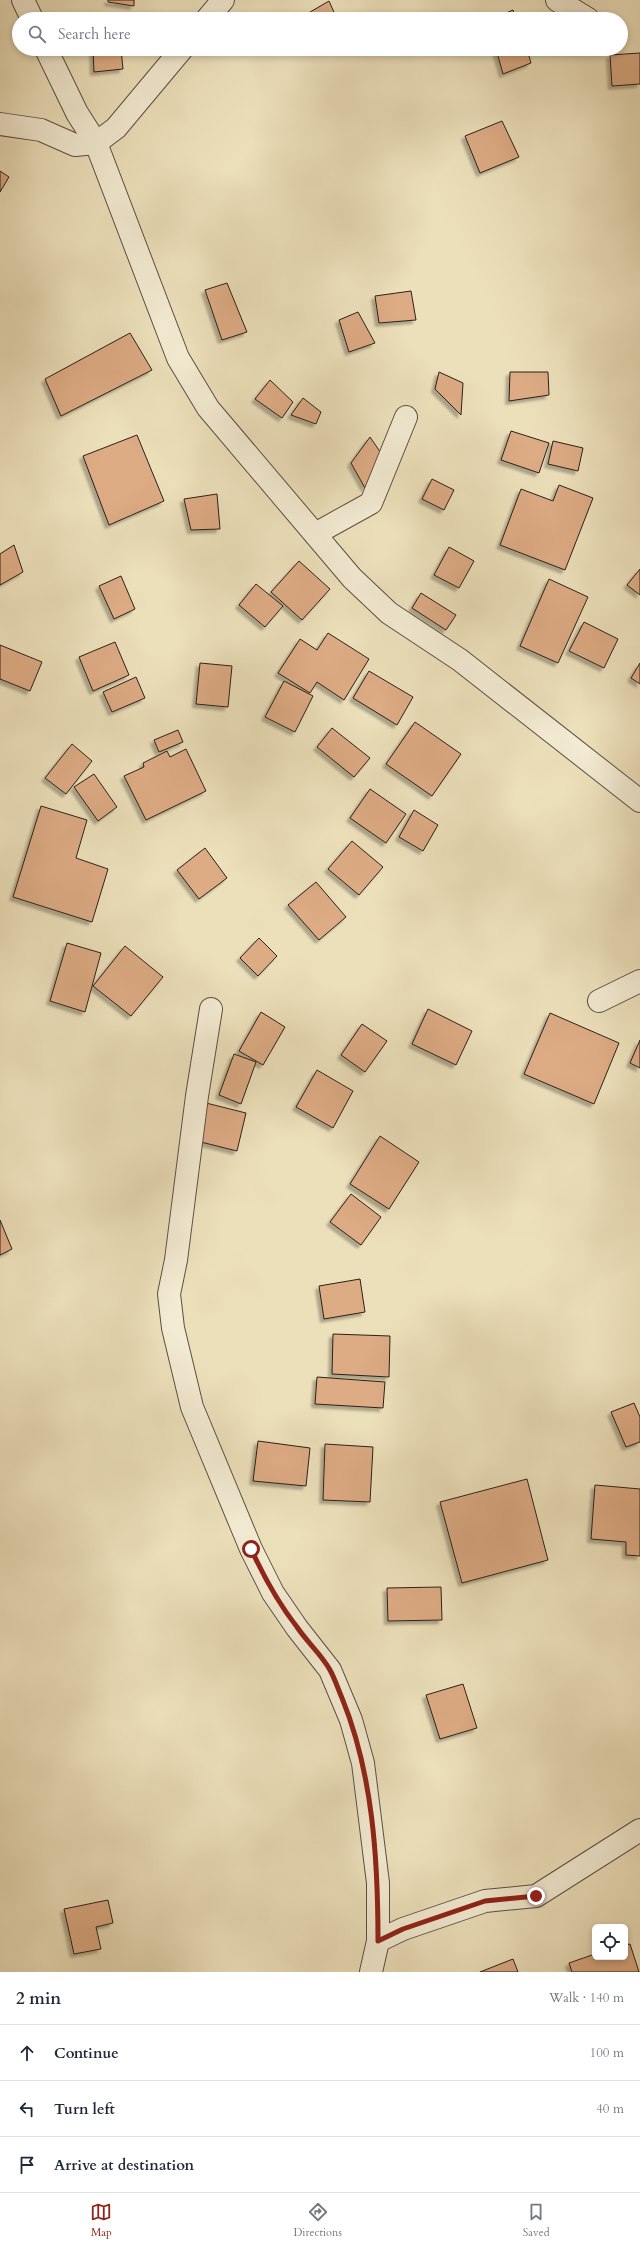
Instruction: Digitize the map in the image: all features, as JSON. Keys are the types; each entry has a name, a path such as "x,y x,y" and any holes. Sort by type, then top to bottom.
{"street":[{"path":"23,0 29,12"},
{"path":"213,12 223,0"},
{"path":"557,0 577,12"},
{"path":"49,56 77,113 96,143 178,358 208,408 352,578 389,613 460,660 640,802"},
{"path":"0,124 41,130 75,145 96,143 116,128 176,56"},
{"path":"315,534 371,502 406,418"},
{"path":"599,1001 640,982"},
{"path":"211,1009 197,1096 176,1260 169,1294 173,1328 192,1407 251,1549 273,1593 297,1628 330,1670 351,1720 363,1763 378,1883 378,1941 371,1972"},
{"path":"378,1941 410,1926 485,1901 536,1896 640,1830"}],"building":[{"path":"108,0 134,0 134,6 108,2"},
{"path":"329,1 334,12 310,12"},
{"path":"640,53 640,84 612,86 610,56 628,56 628,54"},
{"path":"93,56 122,56 123,69 94,72"},
{"path":"498,56 529,56 531,63 503,74"},
{"path":"502,121 519,157 480,173 465,136"},
{"path":"0,171 9,177 0,192"},
{"path":"227,283 247,332 222,340 205,290"},
{"path":"411,291 416,320 379,323 375,296"},
{"path":"358,312 375,343 349,352 339,320"},
{"path":"130,333 152,370 61,416 45,379"},
{"path":"439,372 463,383 461,415 435,389"},
{"path":"510,372 548,372 549,395 509,401"},
{"path":"270,380 293,402 282,418 255,399"},
{"path":"303,398 321,412 316,424 291,415"},
{"path":"511,431 549,443 539,473 501,460"},
{"path":"137,435 164,501 109,525 83,456"},
{"path":"370,437 385,459 365,488 351,463"},
{"path":"553,441 583,448 578,471 548,464"},
{"path":"432,479 454,490 444,510 422,499"},
{"path":"559,485 593,498 565,570 500,545 521,489 553,501"},
{"path":"217,494 220,529 191,530 184,499"},
{"path":"14,545 23,572 0,585 0,554"},
{"path":"449,547 474,561 459,588 434,575"},
{"path":"299,561 330,589 302,620 271,592"},
{"path":"640,569 640,595 627,585"},
{"path":"121,576 135,609 114,619 99,586"},
{"path":"549,579 588,597 558,663 520,646"},
{"path":"256,584 283,606 265,627 239,605"},
{"path":"421,593 456,615 446,630 412,608"},
{"path":"584,622 618,639 604,668 569,651"},
{"path":"328,633 369,659 344,700 317,682 310,693 278,673 300,639 317,650"},
{"path":"115,642 129,675 93,691 79,657"},
{"path":"0,645 42,662 30,691 0,679"},
{"path":"200,663 232,666 228,707 196,704"},
{"path":"640,663 640,684 631,678"},
{"path":"369,671 413,697 397,725 353,698"},
{"path":"136,677 145,698 112,712 103,692"},
{"path":"284,681 313,696 295,732 265,717"},
{"path":"415,722 461,754 432,796 386,764"},
{"path":"332,728 370,758 354,777 317,747"},
{"path":"178,730 183,742 159,752 154,740"},
{"path":"72,744 92,761 66,794 45,778"},
{"path":"186,749 206,791 146,820 124,776 144,767 143,763 167,751 170,757"},
{"path":"94,774 117,807 98,821 74,787"},
{"path":"370,789 406,814 386,843 350,818"},
{"path":"41,806 87,820 76,858 108,869 92,922 13,897"},
{"path":"414,810 438,825 423,851 399,837"},
{"path":"352,841 383,867 359,895 328,869"},
{"path":"205,848 227,878 199,899 177,870"},
{"path":"316,882 346,917 319,940 288,905"},
{"path":"259,938 277,956 258,976 240,958"},
{"path":"67,943 101,953 85,1012 50,1001"},
{"path":"125,946 163,977 131,1016 93,986"},
{"path":"428,1009 472,1031 456,1065 412,1044"},
{"path":"261,1012 285,1027 263,1065 239,1051"},
{"path":"550,1013 619,1043 594,1104 524,1074"},
{"path":"362,1024 387,1041 365,1072 341,1055"},
{"path":"640,1040 640,1068 630,1063"},
{"path":"234,1054 256,1062 241,1104 219,1095"},
{"path":"317,1070 353,1091 333,1128 296,1107"},
{"path":"202,1102 246,1113 237,1151 193,1140"},
{"path":"380,1136 419,1162 389,1209 350,1184"},
{"path":"351,1194 381,1217 361,1245 330,1222"},
{"path":"0,1220 12,1249 0,1255"},
{"path":"360,1279 365,1312 324,1319 319,1286"},
{"path":"333,1334 390,1336 389,1377 332,1374"},
{"path":"317,1377 385,1382 383,1408 315,1404"},
{"path":"634,1403 640,1417 640,1442 626,1447 611,1412"},
{"path":"258,1441 310,1448 306,1486 253,1481"},
{"path":"325,1444 373,1447 370,1502 323,1500"},
{"path":"527,1479 548,1560 462,1583 440,1502"},
{"path":"595,1485 640,1489 640,1556 626,1555 626,1542 591,1539"},
{"path":"441,1587 442,1620 388,1621 387,1588"},
{"path":"463,1684 477,1728 440,1739 426,1695"},
{"path":"108,1900 113,1923 96,1927 101,1949 74,1954 64,1909"},
{"path":"628,1944 630,1944 639,1972 572,1972 569,1963 592,1955 592,1960 628,1960"},
{"path":"513,1959 518,1972 480,1972"}],"route":[{"path":"251,1549 273,1593 297,1628 330,1670 351,1720 363,1763 371,1819 378,1883 378,1941 403,1929 440,1915 485,1901 536,1896"}]}
